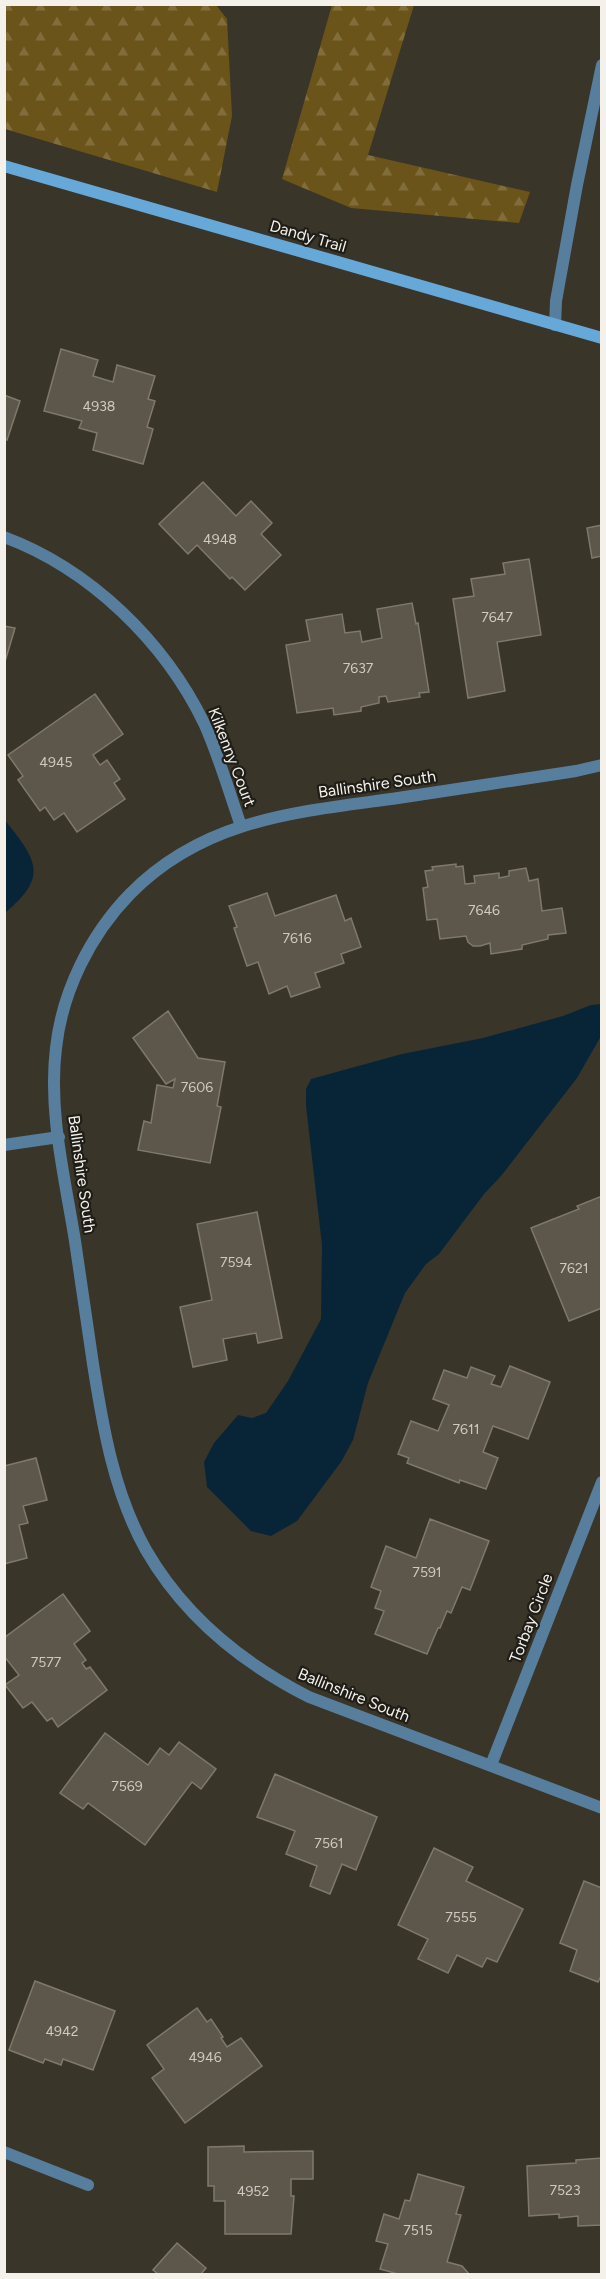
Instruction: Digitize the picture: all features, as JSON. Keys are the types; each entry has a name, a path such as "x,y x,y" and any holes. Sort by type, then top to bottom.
{"street":[{"path":"555,325 556,301 602,64"},
{"name":"Dandy Trail","path":"4,166 602,338"},
{"name":"Kilkenny Court","path":"4,537 42,554 81,579 124,614 161,656 180,683 204,725 241,826"},
{"name":"Ballinshire South","path":"602,765 576,771 285,814 225,831 182,853 121,904 93,943 75,978 61,1015 53,1079 59,1137 104,1431 126,1508 155,1564 183,1601 218,1637 240,1656 281,1683 323,1703 602,1809"},
{"path":"4,1145 59,1137"},
{"name":"Torbay Circle","path":"491,1765 602,1482"},
{"path":"4,2152 88,2185"}],"green space":[{"path":"4,5 216,5 227,19 232,116 217,192 5,129"},
{"path":"332,5 414,5 368,155 530,192 519,223 351,208 282,179"}],"water":[{"path":"4,819 24,845 33,867 33,878 28,888 5,913"},
{"path":"601,1004 601,1036 577,1078 439,1254 426,1264 405,1293 368,1383 353,1440 341,1462 297,1521 271,1536 251,1531 207,1487 204,1462 214,1443 238,1415 252,1418 266,1413 288,1381 321,1319 322,1245 306,1106 306,1089 311,1079 402,1054 483,1038 563,1016 591,1005"}],"building":[{"path":"61,349 98,360 93,376 113,382 117,365 155,376 148,399 155,401 147,427 153,429 143,464 93,450 97,433 79,428 82,421 44,411"},
{"path":"4,395 20,401 7,440 4,439"},
{"path":"203,482 236,516 251,501 272,523 261,534 281,555 245,590 232,577 230,579 197,545 188,554 159,524"},
{"path":"602,525 602,556 592,558 587,528"},
{"path":"529,559 541,635 497,642 505,691 468,698 453,599 474,596 471,579 505,574 503,563"},
{"path":"412,603 416,624 418,623 429,692 419,693 420,697 388,702 386,696 379,697 379,703 361,707 361,711 334,715 333,708 297,713 286,645 310,641 306,620 342,614 345,633 360,631 362,642 382,638 377,609"},
{"path":"4,626 15,628 4,665"},
{"path":"95,694 123,734 93,755 100,765 107,760 120,779 114,783 125,799 77,832 64,813 54,820 45,807 40,811 18,780 23,776 8,755"},
{"path":"456,864 456,867 463,866 465,884 475,883 474,876 499,873 499,878 509,876 509,871 526,868 529,881 538,879 542,911 562,908 566,933 548,935 548,939 522,945 522,949 491,954 490,943 473,946 468,942 466,936 440,939 437,919 427,920 423,888 428,887 425,871 433,870 432,867"},
{"path":"267,893 275,916 336,895 345,921 351,918 361,947 341,954 344,963 315,973 320,987 291,997 287,986 269,994 258,962 247,966 229,906"},
{"path":"168,1011 198,1058 225,1062 217,1106 221,1107 210,1163 138,1150 144,1121 151,1123 157,1085 173,1088 175,1079 166,1084 133,1038"},
{"path":"602,1196 602,1308 569,1321 531,1228 579,1209 577,1206"},
{"path":"257,1212 282,1338 258,1343 256,1333 223,1339 227,1360 193,1367 180,1307 212,1300 197,1224"},
{"path":"510,1366 550,1382 528,1439 493,1426 483,1452 498,1458 486,1489 460,1480 459,1483 407,1463 409,1458 398,1454 411,1421 438,1431 449,1405 433,1399 444,1370 467,1378 471,1367 495,1376 491,1384 501,1387"},
{"path":"36,1458 47,1500 23,1506 28,1523 19,1525 27,1558 4,1564 4,1466"},
{"path":"430,1519 489,1541 470,1590 462,1587 451,1613 447,1611 438,1628 427,1654 375,1634 384,1611 375,1608 381,1591 371,1587 386,1546 416,1558"},
{"path":"63,1594 90,1631 74,1644 86,1660 82,1663 86,1669 90,1667 107,1690 58,1727 52,1718 47,1721 32,1702 23,1708 5,1685 19,1675 4,1656 4,1638"},
{"path":"105,1733 148,1765 160,1748 169,1755 179,1742 216,1769 201,1789 192,1782 145,1845 88,1803 83,1809 60,1793"},
{"path":"275,1774 377,1817 356,1870 342,1864 330,1894 310,1886 317,1866 286,1854 295,1831 257,1817"},
{"path":"434,1848 473,1867 466,1881 523,1909 497,1962 487,1958 482,1967 457,1955 448,1973 418,1959 428,1939 398,1925"},
{"path":"584,1881 602,1888 602,1974 598,1982 570,1971 577,1950 560,1943"},
{"path":"35,1981 115,2011 93,2070 63,2059 61,2065 45,2059 43,2063 9,2050"},
{"path":"197,2008 207,2022 211,2019 227,2047 241,2038 262,2066 185,2123 152,2078 164,2069 147,2045"},
{"path":"244,2146 244,2152 313,2151 313,2179 291,2179 291,2196 294,2196 291,2234 225,2234 225,2201 214,2201 214,2186 208,2186 208,2147"},
{"path":"602,2158 602,2225 578,2226 578,2216 559,2218 559,2214 529,2216 527,2166 576,2163 576,2160"},
{"path":"418,2174 464,2187 456,2214 461,2215 447,2262 462,2266 469,2274 398,2274 380,2269 388,2244 376,2241 384,2214 399,2219 405,2200 410,2201"},
{"path":"177,2243 206,2268 201,2274 158,2274 153,2270"}]}
